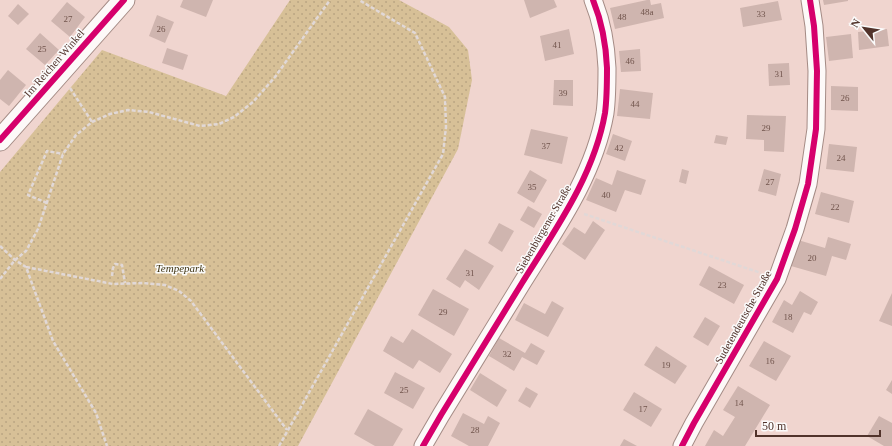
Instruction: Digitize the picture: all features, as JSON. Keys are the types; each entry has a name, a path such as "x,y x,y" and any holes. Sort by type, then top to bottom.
{"street":[{"name":"Im Reichen Winkel","path":"0,140 124,0"},
{"name":"Siebenbürgener Straße","path":"423,446 440,415 568,208 586,172 605,113 607,81 606,48 600,16 593,0"},
{"name":"Sudetendeutsche Straße","path":"682,446 777,279 795,229 808,184 816,129 817,71 814,26 810,0"}],"path":[{"path":"0,279 15,260 26,251 38,229 63,154 76,135 92,122 110,114 128,110 149,112 200,126 219,124 234,117 253,102 275,77 330,0"},
{"path":"279,446 443,154 446,127 445,97 416,33 359,0"},
{"path":"60,72 92,122"},
{"path":"47,203 28,195 47,151 63,154"},
{"path":"568,208 777,279"},
{"path":"0,246 15,260 26,267 112,284 125,283 165,285 180,291 191,301 287,430"},
{"path":"112,276 115,264 122,265 125,283"},
{"path":"26,267 53,341 96,413 107,446"}],"green space":[{"name":"Tempepark","path":"290,0 399,0 449,27 468,50 472,80 458,149 298,446 0,446 0,172 102,50 226,96"}],"building":[{"path":"183,0 213,0 206,17 180,7"},
{"path":"524,0 554,0 557,7 530,18"},
{"path":"650,0 651,5 661,3 664,18 615,29 610,8"},
{"path":"823,0 848,0 848,1 824,5"},
{"path":"778,1 782,20 743,27 740,8"},
{"path":"67,2 85,17 70,37 51,21"},
{"path":"18,4 29,14 18,25 8,16"},
{"path":"157,15 174,22 165,43 149,36"},
{"path":"569,29 574,54 545,61 540,36"},
{"path":"887,29 889,46 859,50 858,32"},
{"path":"40,33 59,50 45,65 26,49"},
{"path":"851,34 853,58 829,61 826,37"},
{"path":"167,48 188,55 183,70 162,63"},
{"path":"640,49 641,71 621,72 619,51"},
{"path":"789,63 790,85 769,86 768,64"},
{"path":"8,70 26,85 9,106 0,99 0,80"},
{"path":"554,80 573,80 573,106 553,105"},
{"path":"831,86 858,87 858,111 831,110"},
{"path":"620,89 653,93 650,119 617,116"},
{"path":"747,115 786,116 784,152 764,151 764,140 746,139"},
{"path":"531,129 568,137 562,164 524,155"},
{"path":"613,134 632,141 625,161 606,154"},
{"path":"716,135 728,137 726,145 714,143"},
{"path":"829,144 857,147 854,172 826,169"},
{"path":"682,169 689,171 686,184 679,182"},
{"path":"764,169 781,174 776,196 758,191"},
{"path":"530,170 547,180 534,203 517,193"},
{"path":"617,170 646,180 641,195 625,190 616,212 586,200 596,178 612,185"},
{"path":"821,192 854,201 849,223 815,214"},
{"path":"528,206 542,214 534,228 520,220"},
{"path":"593,221 605,230 585,260 562,244 574,227 585,234"},
{"path":"499,223 514,231 502,252 488,243"},
{"path":"828,237 851,244 846,260 832,256 826,276 791,266 798,240 825,248"},
{"path":"465,249 494,266 479,290 465,280 460,288 446,279"},
{"path":"709,266 744,285 734,304 699,285"},
{"path":"433,289 469,309 454,336 418,315"},
{"path":"800,291 818,302 811,315 804,312 793,333 772,322 784,300 792,305"},
{"path":"892,293 892,326 879,321"},
{"path":"552,301 564,308 548,337 515,320 524,303 545,314"},
{"path":"705,317 720,326 708,346 693,337"},
{"path":"412,329 452,354 440,373 419,360 413,369 383,351 391,336 403,343"},
{"path":"499,338 525,353 531,343 545,351 537,365 522,357 514,371 489,356"},
{"path":"764,341 791,356 776,381 749,366"},
{"path":"656,346 687,366 675,384 644,365"},
{"path":"395,372 425,388 413,409 384,393"},
{"path":"480,373 507,390 497,407 470,390"},
{"path":"892,380 892,394 886,390"},
{"path":"738,386 770,405 745,446 705,446 714,430 723,436 735,417 723,410"},
{"path":"526,387 538,394 530,408 518,401"},
{"path":"634,392 662,409 651,427 623,410"},
{"path":"368,409 403,429 393,446 375,446 354,434"},
{"path":"463,413 484,424 488,416 500,423 488,446 469,446 451,436"},
{"path":"879,416 892,423 892,446 884,446 867,436"},
{"path":"624,439 637,446 620,446"}],"cycle path":[{"path":"0,140 124,0"},
{"path":"423,446 560,223 572,202 592,159 600,136 607,96 605,42 593,0"},
{"path":"682,446 777,279 795,229 808,184 816,129 817,71 814,26 810,0"}]}
